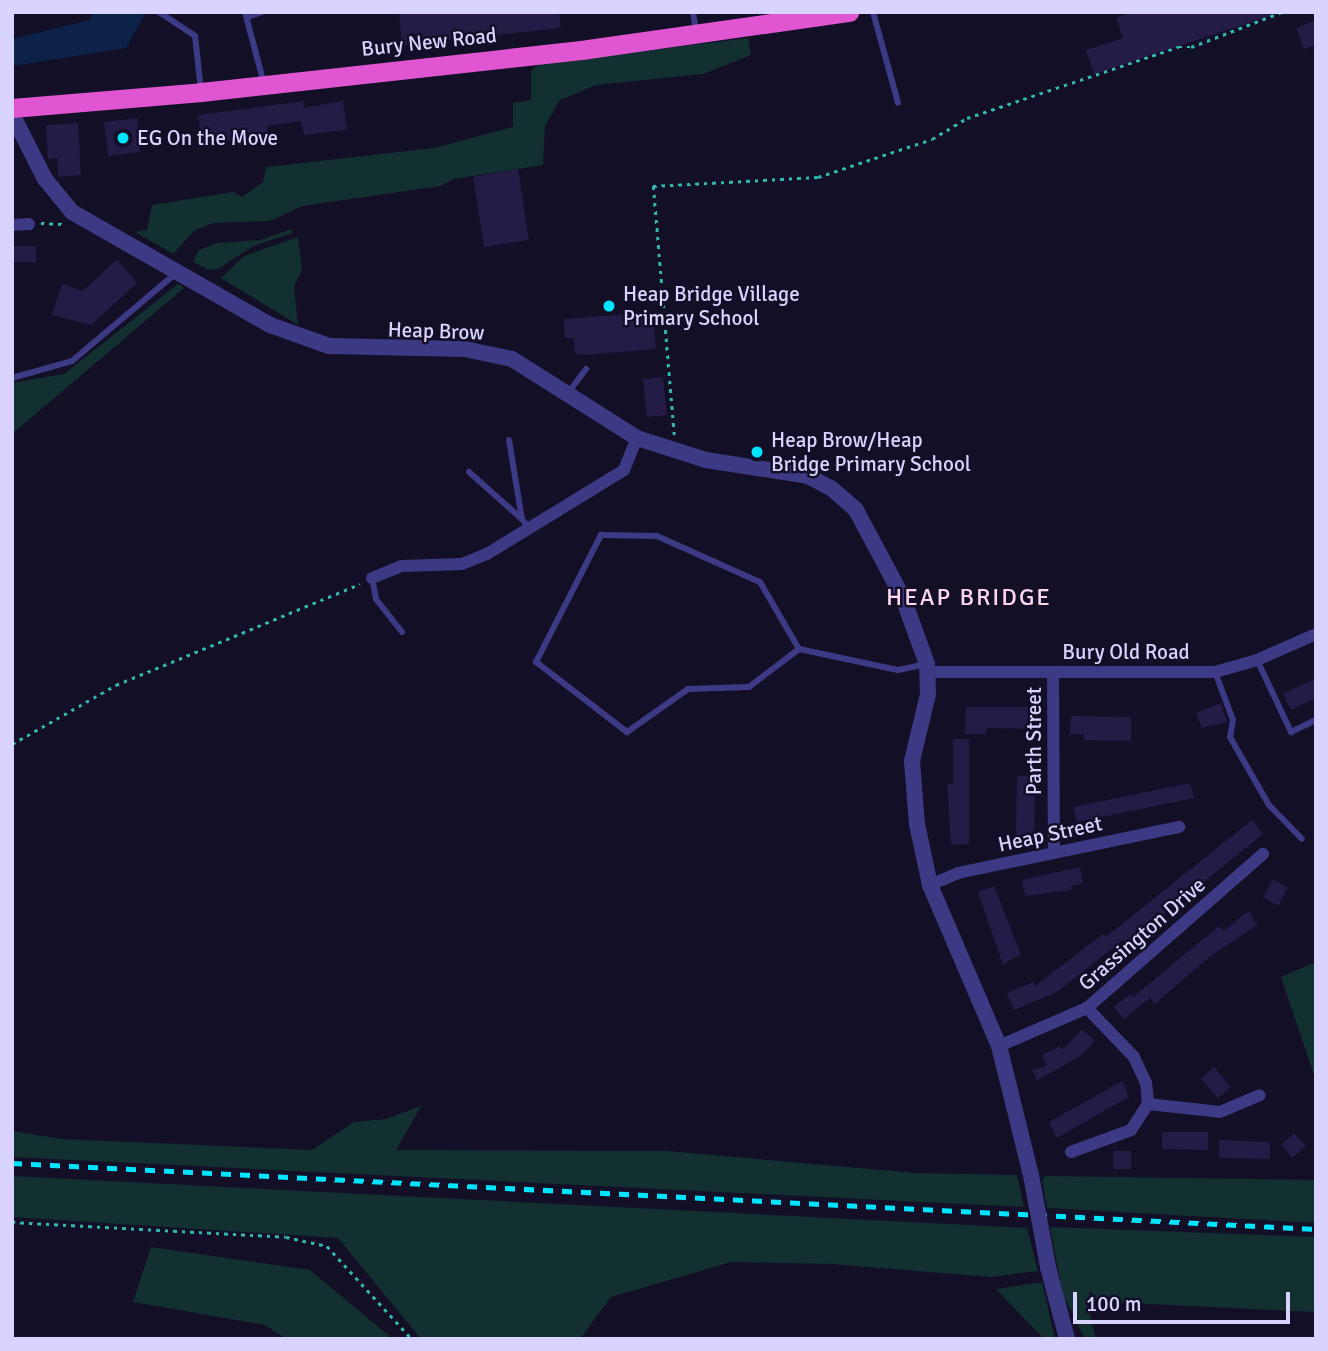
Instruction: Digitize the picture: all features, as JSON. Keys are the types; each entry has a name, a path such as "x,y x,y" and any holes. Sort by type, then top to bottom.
{"highway":[{"name":"Bury New Road","path":"12,108 201,92 349,72 696,36 849,12"}],"street":[{"name":"Heap Brow","path":"12,114 45,179 72,212 291,335 361,349 465,349 489,353 522,365 638,438 675,453 793,472 844,499 876,542 928,668"},
{"path":"12,225 29,224"},
{"path":"372,578 415,564 462,564 526,524 624,470 638,438"},
{"name":"Bury Old Road","path":"928,668 1053,672 1215,672 1257,660 1316,634"},
{"path":"928,668 912,761 917,824 930,885 999,1046 1031,1175 1048,1267 1068,1339"},
{"name":"Parth Street","path":"1053,672 1054,852"},
{"name":"Heap Street","path":"930,885 958,873 1179,827"},
{"name":"Grassington Drive","path":"999,1046 1087,1008 1263,854"},
{"path":"1071,1152 1131,1130 1148,1104 1146,1083 1134,1057 1087,1008"},
{"path":"1148,1104 1220,1112 1260,1095"}],"lane":[{"path":"159,12 195,36 201,92"},
{"path":"262,12 246,15 265,85"},
{"path":"693,12 696,36"},
{"path":"873,12 898,103"},
{"path":"12,378 72,360 159,292 179,270"},
{"path":"566,395 586,369"},
{"path":"509,440 526,524"},
{"path":"469,472 526,524"},
{"path":"799,649 748,687 688,689 627,732 536,662 601,535 657,536 761,582 799,649 898,670 928,668"},
{"path":"372,578 376,598 402,632"},
{"path":"1257,660 1291,732 1316,720"},
{"path":"1215,672 1233,720 1230,737 1269,805 1301,839"}],"path":[{"path":"675,453 653,186 818,177 932,138 967,118 1178,47 1191,47 1282,12"},
{"path":"29,224 66,224"},
{"path":"12,744 116,685 372,578"},
{"path":"12,1222 286,1237 327,1246 412,1339"}],"green space":[{"path":"748,38 751,55 703,74 596,85 560,100 545,126 543,165 453,179 441,186 302,206 270,221 214,223 195,230 173,254 135,232 147,230 152,205 233,192 242,197 263,182 266,167 434,148 513,127 513,103 531,100 531,71 539,64"},
{"path":"292,229 293,233 253,246 218,269 209,270 193,262 199,250 218,243 260,240"},
{"path":"298,237 302,270 294,286 298,325 221,278 244,256"},
{"path":"178,284 184,288 12,434 12,383 64,374"},
{"path":"1316,962 1316,1081 1281,977"},
{"path":"421,1106 396,1150 667,1151 916,1173 1017,1175 1024,1207 12,1157 12,1131 61,1139 312,1150 354,1122 386,1119"},
{"path":"12,1176 1027,1228 1038,1271 991,1277 831,1264 731,1262 611,1297 580,1339 421,1339 338,1238 12,1217"},
{"path":"1046,1176 1316,1180 1316,1223 1047,1208 1042,1179"},
{"path":"1050,1227 1316,1237 1316,1312 1086,1301 1096,1339 1085,1339 1063,1294"},
{"path":"151,1247 310,1270 393,1339 286,1339 265,1325 133,1302"},
{"path":"1042,1282 1055,1339 1044,1339 996,1289"}],"water":[{"path":"93,12 146,12 126,48 12,66 12,39 90,20"}],"building":[{"path":"399,12 559,12 561,28 402,45"},
{"path":"1133,12 1273,12 1273,15 1094,74 1086,50 1123,38 1116,18"},
{"path":"1316,20 1316,45 1304,49 1296,28"},
{"path":"304,101 303,108 343,101 347,130 304,135 301,121 267,126 268,136 202,144 198,115"},
{"path":"137,118 140,152 108,156 104,122"},
{"path":"78,123 81,175 58,177 57,158 48,159 46,125"},
{"path":"518,169 529,240 484,247 473,177"},
{"path":"12,246 36,246 36,262 12,262"},
{"path":"117,259 137,283 91,325 52,315 62,284 83,291"},
{"path":"653,312 656,349 583,355 575,353 574,338 565,338 564,319"},
{"path":"663,377 667,415 647,417 643,379"},
{"path":"1316,678 1316,698 1291,710 1283,694"},
{"path":"1221,703 1227,722 1202,728 1196,713"},
{"path":"966,707 1041,707 1041,729 986,728 986,734 965,734"},
{"path":"1071,716 1131,717 1131,741 1084,740 1084,734 1070,734"},
{"path":"953,739 969,739 969,844 951,845 947,784 953,784"},
{"path":"1017,776 1035,776 1034,839 1016,839"},
{"path":"1190,783 1194,798 1077,822 1073,807"},
{"path":"1252,820 1263,834 1136,937 1127,944 1123,940 1057,992 1014,1010 1007,993 1034,982 1035,986 1103,934 1106,937"},
{"path":"1080,867 1083,883 1071,886 1072,890 1025,896 1022,880"},
{"path":"1273,879 1288,888 1278,906 1263,897"},
{"path":"994,886 1021,954 1003,965 978,892"},
{"path":"1249,910 1257,925 1208,958 1155,1004 1150,998 1124,1019 1114,1007 1130,994 1133,997 1219,926 1224,931"},
{"path":"1082,1029 1095,1041 1083,1054 1037,1081 1032,1070 1047,1066 1042,1055 1060,1046 1062,1050"},
{"path":"1214,1067 1231,1087 1218,1098 1201,1079"},
{"path":"1122,1081 1129,1097 1057,1138 1049,1122"},
{"path":"1162,1132 1208,1132 1208,1150 1162,1149"},
{"path":"1294,1133 1306,1146 1292,1158 1281,1145"},
{"path":"1219,1140 1270,1142 1270,1159 1219,1158"},
{"path":"1113,1151 1131,1151 1131,1169 1113,1169"}],"railway":[{"path":"12,1163 1316,1229"}],"place":[{"name":"EG On the Move","path":"123,138"},
{"name":"Heap Bridge Village Primary School","path":"609,306"},
{"name":"Heap Brow/Heap Bridge Primary School","path":"757,452"}],"district":[{"name":"HEAP BRIDGE","path":"969,598"}]}
